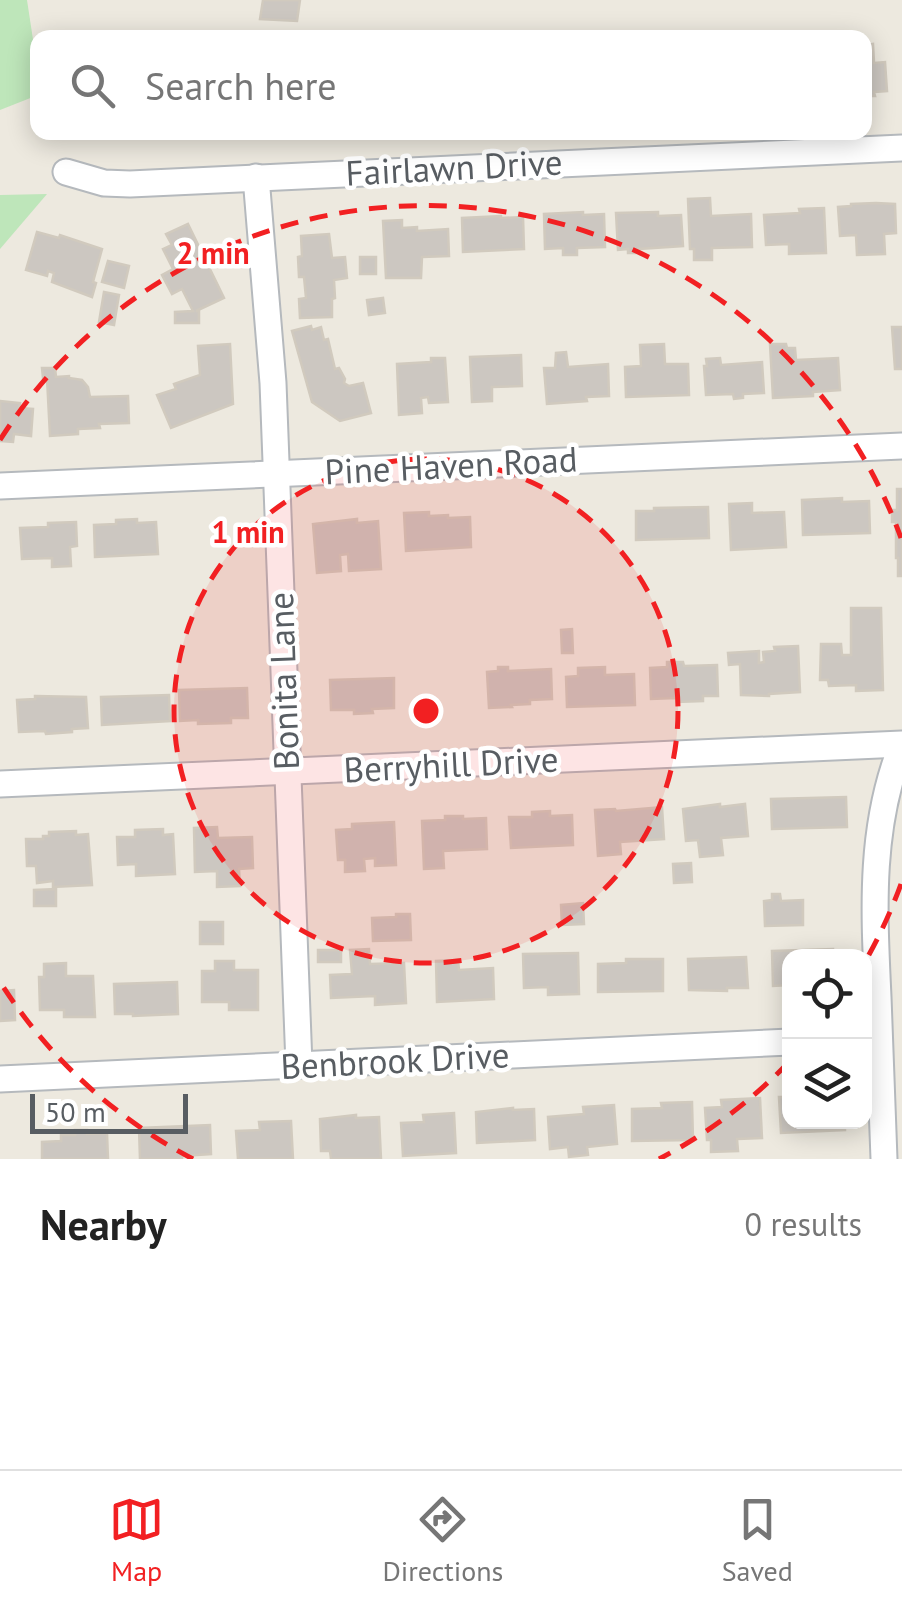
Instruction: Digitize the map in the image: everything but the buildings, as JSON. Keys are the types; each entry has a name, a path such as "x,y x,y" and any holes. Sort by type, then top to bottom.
{"street":[{"name":"Fairlawn Drive","path":"66,172 104,183 130,184 902,148"},
{"name":"Bonita Lane","path":"256,178 278,473 298,1066"},
{"name":"Pine Haven Road","path":"0,486 902,446"},
{"name":"Berryhill Drive","path":"0,784 902,745"},
{"path":"884,1159 872,1038 876,859 885,795 902,745"},
{"name":"Benbrook Drive","path":"0,1079 782,1042"}],"green space":[{"path":"0,0 27,0 32,30 30,98 0,110"},
{"path":"47,194 0,249 0,195"}]}
